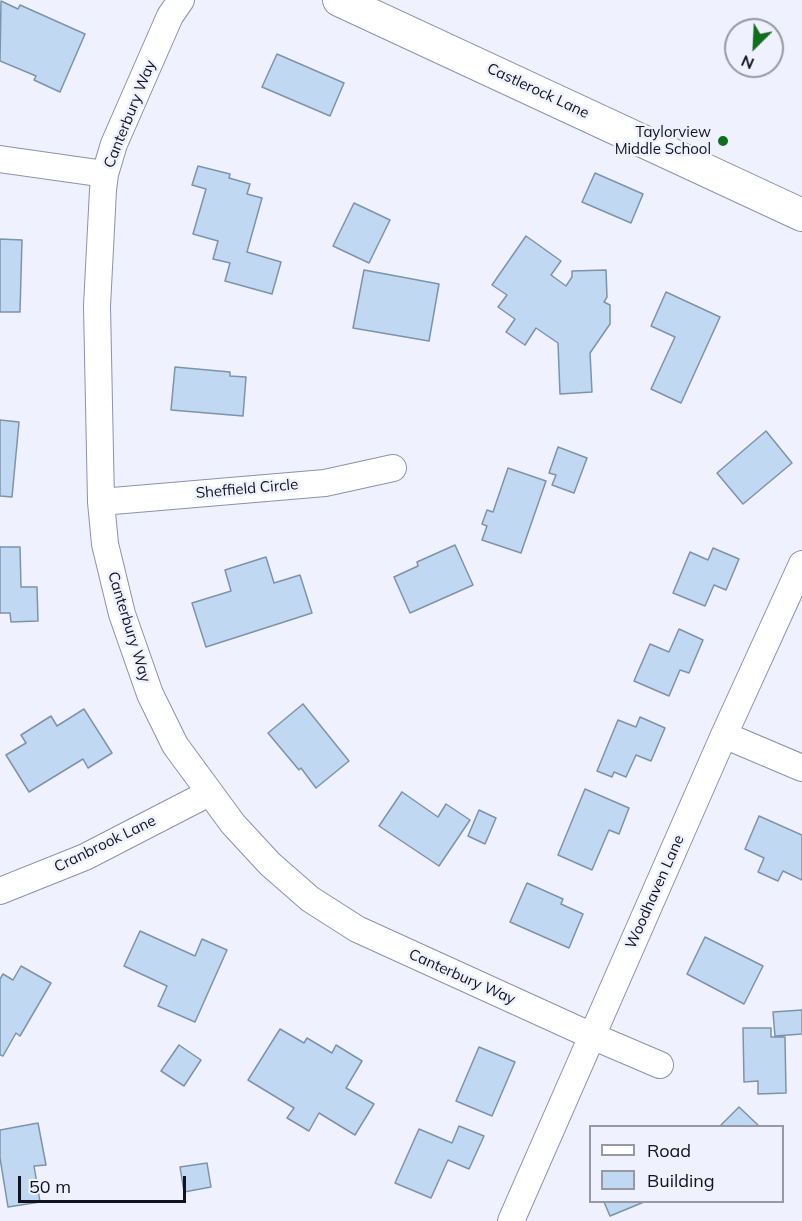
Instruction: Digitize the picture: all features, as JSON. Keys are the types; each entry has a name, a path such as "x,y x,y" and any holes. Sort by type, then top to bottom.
{"street":[{"name":"Canterbury Way","path":"181,0 170,16 114,144 105,174 97,306 101,502 105,544 120,604 150,694 175,745 233,824 270,864 310,899 357,929 660,1065"},
{"name":"Castlerock Lane","path":"339,0 802,215"},
{"path":"0,159 105,174"},
{"name":"Sheffield Circle","path":"101,502 325,483 393,468"},
{"name":"Woodhaven Lane","path":"511,1221 724,735 802,564"},
{"path":"724,735 802,768"},
{"name":"Cranbrook Lane","path":"0,891 85,857 209,793"}],"building":[{"path":"1,1 18,9 20,5 85,34 60,92 34,80 36,76 0,61"},
{"path":"277,54 344,83 330,116 262,87"},
{"path":"198,166 230,174 229,178 250,184 247,194 262,198 247,252 281,262 272,294 225,281 230,263 213,259 218,241 193,234 206,189 192,185"},
{"path":"595,173 643,194 631,223 582,202"},
{"path":"354,203 390,220 369,263 333,246"},
{"path":"526,236 561,261 551,275 566,286 572,277 572,271 606,270 607,297 604,302 610,305 610,324 590,353 592,392 560,394 558,343 536,328 525,345 506,332 515,319 498,307 507,295 492,285"},
{"path":"0,239 22,240 20,312 0,312"},
{"path":"364,270 439,284 429,341 353,328"},
{"path":"666,292 720,317 681,403 651,389 675,337 651,326"},
{"path":"175,367 230,372 230,376 246,377 243,416 171,410"},
{"path":"0,420 19,422 12,497 0,496"},
{"path":"766,431 792,463 743,504 717,473"},
{"path":"558,447 587,458 574,493 552,485 556,475 549,473"},
{"path":"508,468 546,481 521,553 482,540 487,526 482,524 487,510 493,512"},
{"path":"455,545 473,585 410,613 394,577 418,566 417,562"},
{"path":"0,547 20,547 21,587 37,587 38,621 11,622 10,613 0,613"},
{"path":"713,548 739,559 726,590 714,585 705,606 673,593 690,552 708,560"},
{"path":"266,557 274,583 300,575 312,613 206,647 192,603 231,591 225,570"},
{"path":"679,629 703,640 689,673 680,670 669,696 634,681 650,644 669,652"},
{"path":"303,704 349,761 316,788 301,768 299,770 268,733"},
{"path":"84,709 112,753 88,768 83,759 29,792 6,755 26,743 21,735 51,716 57,726"},
{"path":"640,717 665,728 651,761 636,755 626,777 614,772 612,777 597,771 618,720 636,727"},
{"path":"585,789 629,808 619,834 609,830 592,870 558,855"},
{"path":"402,792 438,817 446,804 470,820 439,866 379,826"},
{"path":"479,810 496,818 485,844 468,836"},
{"path":"759,816 802,835 802,880 783,871 778,881 758,872 764,858 745,849"},
{"path":"527,883 563,899 561,904 583,914 569,948 510,922"},
{"path":"140,931 195,956 202,939 227,950 195,1022 158,1006 167,986 124,966"},
{"path":"705,937 763,966 744,1004 687,974"},
{"path":"21,966 51,983 20,1036 16,1033 3,1056 0,1055 0,979 3,974 13,980"},
{"path":"802,1010 802,1034 775,1036 773,1012"},
{"path":"743,1028 771,1028 771,1037 785,1037 786,1093 758,1094 758,1081 744,1082"},
{"path":"280,1029 304,1043 307,1038 332,1053 336,1045 362,1061 346,1088 374,1104 355,1135 319,1113 309,1131 287,1118 294,1108 248,1080"},
{"path":"179,1045 201,1060 184,1086 161,1071"},
{"path":"479,1047 515,1062 492,1116 456,1101"},
{"path":"739,1107 758,1125 721,1125"},
{"path":"38,1123 46,1165 34,1166 40,1202 8,1207 0,1158 0,1130"},
{"path":"459,1126 484,1136 469,1169 448,1160 431,1198 395,1183 419,1129 452,1143"},
{"path":"207,1163 211,1187 184,1192 180,1167"},
{"path":"604,1203 642,1203 610,1216"}],"place":[{"name":"Taylorview Middle School","path":"723,141"}]}
